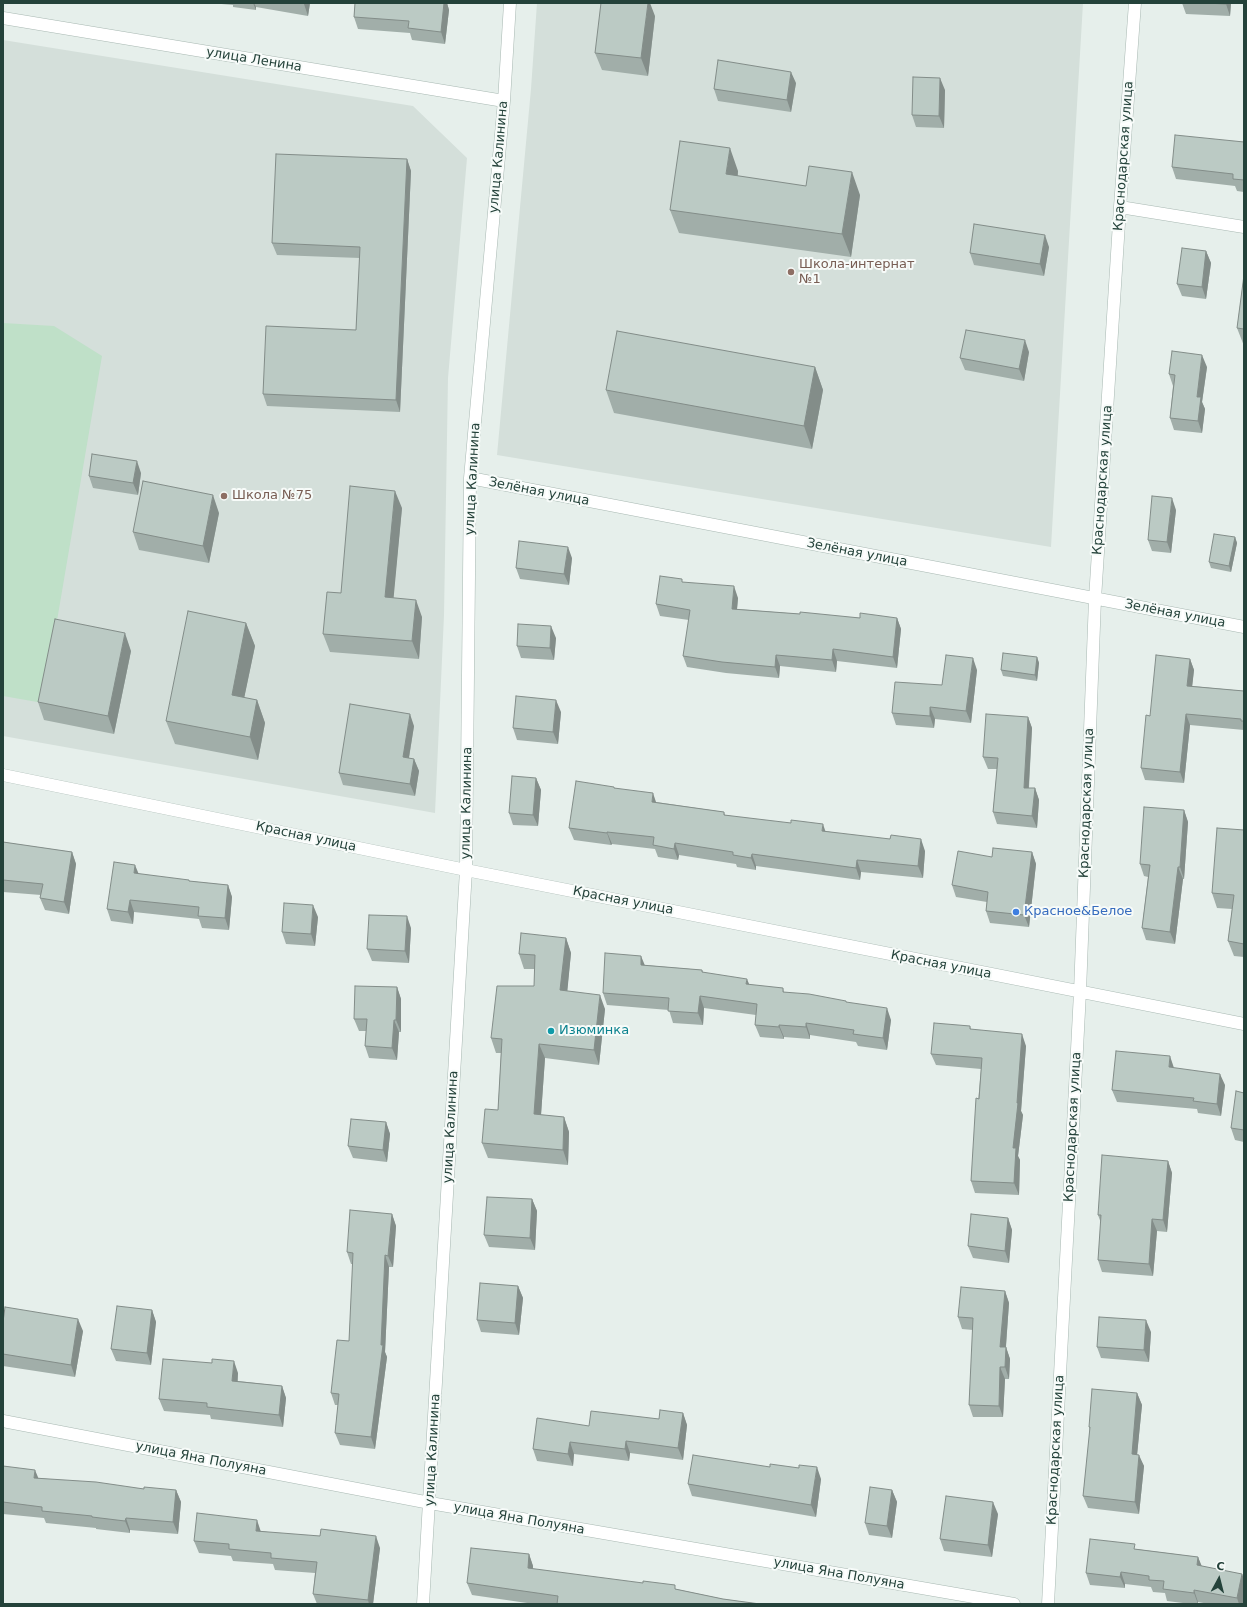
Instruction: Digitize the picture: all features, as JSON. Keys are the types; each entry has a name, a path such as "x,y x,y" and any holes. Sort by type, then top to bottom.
{"street":[{"name":"улица Калинина","path":"424,1604 466,870 470,478 504,101 510,3"},
{"name":"Краснодарская улица","path":"1048,1604 1080,992 1095,599 1120,207 1135,3"},
{"name":"улица Ленина","path":"3,18 504,101"},
{"path":"1120,207 1244,227"},
{"name":"Зелёная улица","path":"470,478 1244,628"},
{"name":"Красная улица","path":"3,775 466,870 1244,1024"},
{"name":"улица Яна Полуяна","path":"3,1421 430,1503 1014,1604"}],"shaded area":[{"name":"Школа-интернат №1","path":"537,3 1083,3 1051,547 497,455 531,89"},
{"name":"Школа №75","path":"3,40 413,106 467,158 448,378 444,615 435,813 3,736"}],"green space":[{"path":"3,323 54,326 102,356 43,703 3,696"}],"building":[{"path":"355,3 444,3 441,32 408,28 409,21 354,17"},
{"path":"601,3 648,3 641,58 595,53"},
{"path":"1205,3 1226,3 1226,4"},
{"path":"718,60 791,72 787,100 714,89"},
{"path":"913,77 940,78 939,116 912,115"},
{"path":"1175,135 1244,142 1244,180 1233,179 1233,174 1172,167"},
{"path":"680,141 730,148 726,174 806,186 809,166 852,172 842,234 670,210"},
{"path":"276,154 407,159 396,400 263,394 266,326 356,330 360,247 272,243"},
{"path":"974,224 1045,235 1040,264 970,253"},
{"path":"1182,248 1206,251 1202,287 1177,284"},
{"path":"1244,275 1244,329 1237,328"},
{"path":"966,330 1025,340 1019,369 960,358"},
{"path":"617,331 815,367 804,426 606,390"},
{"path":"1172,351 1202,355 1197,397 1201,397 1198,421 1170,418 1175,375 1169,374"},
{"path":"92,454 137,461 133,483 89,476"},
{"path":"143,481 213,495 203,546 133,532"},
{"path":"350,486 395,491 385,597 416,600 412,641 323,634 327,592 341,593"},
{"path":"1152,496 1172,498 1167,542 1148,540"},
{"path":"1214,534 1235,537 1229,566 1209,562"},
{"path":"519,541 568,547 564,574 516,568"},
{"path":"660,576 682,579 682,582 734,586 732,609 800,614 800,612 860,618 860,613 897,618 893,657 833,649 832,660 776,655 775,667 722,662 683,656 690,610 656,604"},
{"path":"188,611 246,623 232,695 257,700 250,737 166,721"},
{"path":"55,619 125,633 108,716 38,702"},
{"path":"518,624 551,626 550,648 517,646"},
{"path":"1003,653 1037,657 1035,675 1001,670"},
{"path":"946,655 973,658 966,711 930,707 930,716 892,713 895,682 942,685"},
{"path":"1156,655 1190,659 1187,686 1244,691 1244,721 1241,721 1241,719 1186,714 1180,772 1141,768 1146,715 1150,716"},
{"path":"516,696 556,700 553,732 513,728"},
{"path":"350,704 410,714 403,757 414,759 410,784 339,773"},
{"path":"986,714 1028,717 1024,788 1035,788 1032,816 993,812 998,758 983,757"},
{"path":"512,776 536,778 533,815 509,813"},
{"path":"576,781 653,793 652,802 724,812 724,815 791,823 791,820 823,824 822,831 890,839 891,835 921,839 918,866 857,860 856,868 752,854 751,858 733,855 733,852 675,843 674,849 653,845 654,837 569,828"},
{"path":"1144,807 1184,810 1180,867 1178,867 1170,932 1142,928 1150,865 1140,864"},
{"path":"1217,828 1244,830 1244,944 1228,941 1234,895 1212,893"},
{"path":"3,842 72,852 64,902 40,898 43,884 3,880"},
{"path":"993,848 1032,852 1024,915 986,911 988,892 952,885 958,851 992,857"},
{"path":"114,862 135,865 134,873 228,885 225,918 198,916 199,907 130,900 128,912 107,909"},
{"path":"284,903 313,905 311,934 282,932"},
{"path":"369,915 407,916 405,951 367,949"},
{"path":"521,933 566,938 560,990 600,995 594,1050 539,1044 534,1114 564,1117 563,1150 482,1143 485,1109 498,1110 502,1039 491,1038 497,986 534,986 535,955 519,954"},
{"path":"605,953 641,956 641,965 702,970 702,972 747,979 746,984 783,988 783,992 809,994 846,1002 887,1008 883,1038 853,1034 854,1030 806,1023 806,1027 755,1025 757,1004 700,996 698,1013 668,1011 669,998 603,993"},
{"path":"355,986 397,987 396,1020 394,1020 392,1048 365,1046 367,1019 354,1019"},
{"path":"934,1023 970,1026 970,1029 1022,1034 1018,1103 1013,1148 1016,1148 1014,1183 971,1181 976,1098 979,1099 982,1058 931,1054"},
{"path":"1116,1051 1170,1056 1169,1067 1220,1074 1217,1104 1193,1101 1194,1098 1112,1090"},
{"path":"1236,1091 1244,1093 1244,1130 1231,1128"},
{"path":"351,1119 386,1122 383,1150 348,1146"},
{"path":"1102,1155 1168,1161 1163,1220 1152,1219 1149,1264 1098,1260 1101,1215 1098,1215"},
{"path":"487,1197 532,1199 530,1238 484,1235"},
{"path":"350,1210 392,1214 388,1256 385,1255 381,1345 383,1345 371,1437 335,1433 339,1394 331,1393 337,1340 349,1341 353,1253 347,1252"},
{"path":"971,1214 1008,1218 1005,1251 968,1246"},
{"path":"480,1283 518,1286 515,1323 477,1320"},
{"path":"961,1287 1005,1291 1000,1347 1006,1347 1005,1367 1000,1367 999,1406 969,1405 973,1318 958,1317"},
{"path":"117,1306 152,1310 147,1353 111,1349"},
{"path":"5,1307 78,1319 71,1365 3,1354 3,1322"},
{"path":"1099,1317 1146,1320 1144,1350 1097,1347"},
{"path":"163,1359 212,1363 212,1359 234,1361 232,1381 282,1386 279,1415 207,1407 207,1403 159,1399"},
{"path":"1092,1389 1137,1393 1132,1454 1139,1455 1135,1502 1083,1496"},
{"path":"660,1410 683,1413 678,1448 626,1441 625,1449 570,1442 568,1454 533,1449 537,1418 589,1426 591,1411 659,1419"},
{"path":"693,1455 770,1467 770,1464 799,1468 799,1465 817,1467 811,1505 688,1484"},
{"path":"3,1466 35,1470 34,1478 96,1482 144,1489 144,1487 176,1490 173,1522 126,1518 125,1521 42,1511 42,1507 3,1502"},
{"path":"870,1487 892,1490 887,1526 865,1523"},
{"path":"946,1496 993,1502 988,1545 940,1539"},
{"path":"197,1513 257,1520 256,1531 320,1536 321,1529 376,1536 368,1600 313,1594 317,1562 271,1558 271,1553 229,1549 229,1544 194,1541"},
{"path":"1090,1539 1135,1544 1134,1549 1198,1557 1197,1565 1242,1574 1237,1598 1194,1590 1194,1593 1163,1589 1164,1581 1149,1580 1149,1576 1121,1572 1120,1577 1086,1573"},
{"path":"471,1548 529,1554 528,1568 643,1583 643,1581 675,1585 675,1589 723,1599 760,1604 557,1604 558,1596 467,1583"}],"place":[{"name":"Школа-интернат №1","path":"791,272"},
{"name":"Школа №75","path":"224,496"},
{"name":"Красное&Белое","path":"1016,912"},
{"name":"Изюминка","path":"551,1031"}]}
